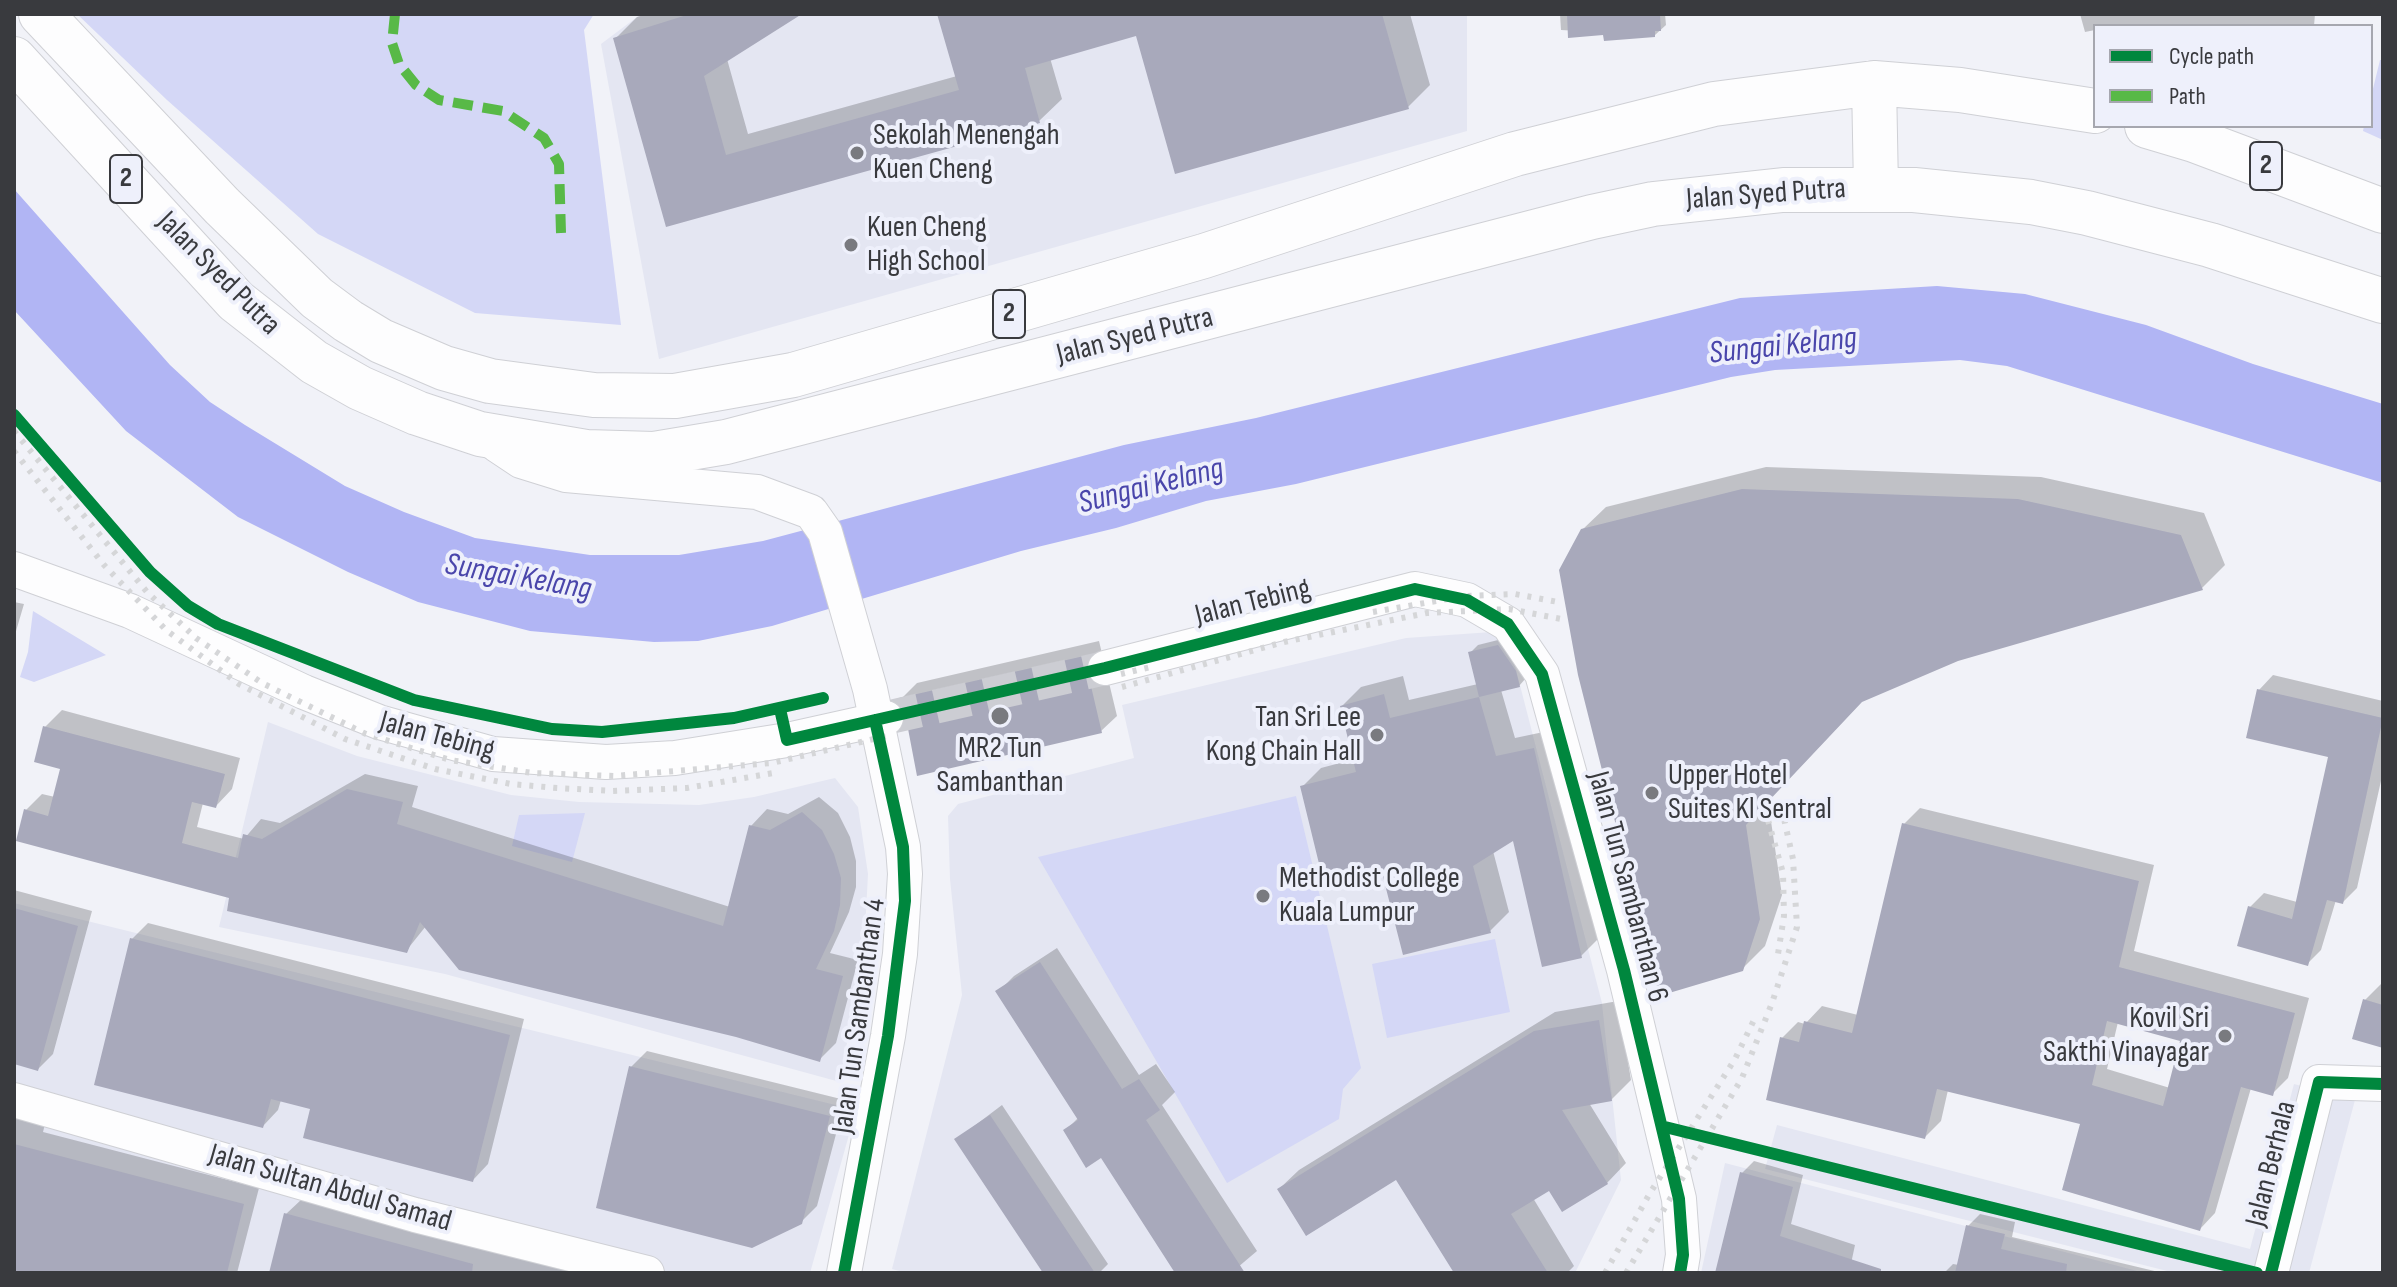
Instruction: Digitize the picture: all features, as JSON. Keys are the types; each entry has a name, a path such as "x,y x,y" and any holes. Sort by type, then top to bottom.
{"main road":[{"name":"Jalan Syed Putra","path":"41,14 222,206 317,298 348,321 381,341 444,368 490,381 594,395 675,396 793,375 1204,256 1515,154 1714,104 1874,83 1960,90 2093,111"},
{"name":"Jalan Syed Putra","path":"14,59 236,301 269,329 360,388 480,434 539,447 619,455 691,448 818,420 1592,217 1717,196 1876,188 1963,194 2087,213 2210,245 2383,301"},
{"path":"1874,83 1876,188"},
{"name":"2","path":"2154,128 2194,140 2383,211"}],"street":[{"name":"Jalan Tun Sambanthan 4","path":"480,434 521,461 566,475 757,492 811,512 825,532 877,709 903,847 905,901 888,1036 844,1273"},
{"name":"Jalan Tebing","path":"14,569 130,611 304,692 379,722 493,754 606,762 647,760 787,740 877,709"},
{"name":"Jalan Tebing","path":"1105,668 1415,589"},
{"name":"Jalan Tun Sambanthan 6","path":"1415,589 1467,600 1508,624 1542,674 1665,1127 1679,1199 1683,1255 1680,1273"},
{"name":"Jalan Berhala","path":"2271,1273 2319,1082 2383,1084"},
{"name":"Jalan Sultan Abdul Samad","path":"14,1100 415,1215 647,1273"}],"shaded area":[{"path":"77,14 594,14 584,30 621,325 475,313 318,234 167,100"},
{"name":"Kuen Cheng High School","path":"641,14 1467,14 1467,131 659,359 601,44"},
{"path":"2380,60 2383,60 2383,140 2363,131 2364,128 2373,128 2373,89"},
{"path":"33,611 106,655 34,682 20,677 28,652"},
{"path":"1506,631 1602,1003 1621,1180 1575,1273 907,1273 892,1269 962,995 950,879 948,816 958,804 1134,758 1122,705 1406,638"},
{"path":"268,722 357,756 511,795 579,802 699,805 754,797 835,778 858,807 868,874 864,950 840,1082 445,974 219,927"},
{"path":"1296,796 1361,1068 1343,1089 1339,1119 1227,1183 1038,857"},
{"path":"585,813 572,862 512,846 519,815"},
{"path":"14,903 856,1110 810,1273 14,1273"},
{"path":"1495,939 1510,1012 1387,1038 1372,964"},
{"path":"2294,1084 2355,1100 2309,1273 2175,1273 1765,1169 1777,1125 2250,1249"},
{"path":"1725,1163 2145,1273 1701,1273"}],"water":[{"name":"Sungai Kelang","path":"14,189 170,365 210,402 245,425 345,486 404,512 475,538 590,555 679,555 763,541 1124,445 1256,418 1740,298 1937,286 2025,294 2146,325 2253,364 2383,404 2383,483 2007,366 1960,360 1775,370 1731,377 1296,484 1206,501 1116,528 1021,551 772,626 698,641 654,642 530,631 418,602 348,572 238,517 126,431 14,310"}],"building":[{"path":"690,14 802,14 704,76 726,155 959,90 937,14 1382,14 1409,109 1175,174 1136,36 1025,68 1040,123 666,227 613,38"},
{"path":"1567,14 1660,14 1661,31 1655,31 1655,37 1604,41 1603,35 1568,38"},
{"path":"1742,489 2018,499 2181,535 2203,590 1958,661 1862,702 1746,825 1760,919 1743,971 1659,996 1578,675 1559,570 1581,529"},
{"path":"1498,645 1516,671 1520,687 1479,697 1468,652"},
{"name":"MR2 Tun Sambanthan","path":"1084,656 1102,733 917,776 905,713 899,698"},
{"path":"2257,689 2383,718 2343,904 2327,900 2308,966 2237,946 2248,906 2292,919 2328,757 2246,738"},
{"path":"1384,694 1390,718 1479,697 1496,756 1534,748 1582,958 1542,967 1513,841 1473,866 1491,933 1403,955 1380,865 1323,880 1300,786 1356,772 1340,706"},
{"path":"43,726 225,774 216,808 192,802 182,843 238,858 243,834 262,839 347,789 403,802 397,824 723,926 749,825 770,830 802,812 822,830 841,878 840,905 834,931 816,969 843,976 820,1062 736,1037 459,970 420,922 407,953 227,911 229,898 16,841 24,809 48,816 60,769 34,762"},
{"path":"1902,823 2139,881 2119,967 2295,1013 2273,1096 2241,1087 2200,1231 2062,1190 2080,1124 1937,1089 1925,1139 1766,1100 1780,1037 1799,1042 1804,1021 1852,1033","holes":["2107,1021 2180,1041 2163,1106 2092,1085"]},
{"path":"14,908 78,926 38,1071 14,1064"},
{"path":"130,938 510,1035 473,1182 303,1138 310,1109 271,1099 263,1128 94,1085"},
{"path":"1040,962 1122,1089 1139,1079 1160,1110 1146,1120 1245,1273 1175,1273 1101,1158 1086,1168 1063,1130 1078,1120 995,991"},
{"path":"2363,999 2383,1005 2383,1048 2352,1039"},
{"path":"1599,1020 1612,1101 1562,1110 1608,1184 1562,1212 1549,1191 1511,1214 1548,1273 1454,1273 1396,1180 1306,1236 1277,1189 1534,1031"},
{"path":"629,1066 830,1116 802,1224 752,1248 596,1208"},
{"path":"990,1115 1095,1273 1043,1273 954,1139"},
{"path":"14,1144 244,1204 227,1273 14,1273"},
{"path":"1740,1172 1793,1187 1780,1236 1881,1269 1881,1273 1715,1273"},
{"path":"284,1213 473,1264 472,1273 269,1273"},
{"path":"1966,1225 2005,1234 2001,1249 2067,1264 2066,1273 1955,1273"}],"tunnel":[{"path":"886,718 1105,668"}],"railway":[{"path":"14,431 147,592 196,638 262,683 366,734 450,760 532,773 614,776 772,763 891,735"},
{"path":"14,451 104,565 166,630 239,684 345,739 435,769 511,784 557,788 613,791 687,788 779,772"},
{"path":"1373,612 1465,596 1515,594 1558,602"},
{"path":"1122,687 1284,642 1427,613 1509,609 1561,619"},
{"path":"1121,674 1155,666"},
{"path":"1626,1273 1742,1078 1772,1003 1797,927 1793,859 1782,810"},
{"path":"1768,820 1783,873 1784,916 1778,954"},
{"path":"1605,1273 1650,1193 1735,1059 1755,1018"}],"marked path":[{"path":"395,14 392,43 399,64 416,85 439,100 503,111 544,138 559,164 561,233"}],"cycle path":[{"path":"14,415 150,572 188,606 218,624 414,700 552,729 602,732 734,718 823,698"},
{"path":"780,709 787,740 1105,668 1415,589 1467,600 1508,624 1542,674 1624,970 1679,1199 1683,1255 1680,1273"},
{"path":"844,1273 888,1036 905,901 903,847 875,720"},
{"path":"2271,1273 2319,1082 2383,1084"},
{"path":"1665,1127 2257,1273"}],"place":[{"name":"Sekolah Menengah Kuen Cheng","path":"857,153"},
{"name":"Kuen Cheng High School","path":"851,245"},
{"name":"MR2 Tun Sambanthan","path":"1000,716"},
{"name":"Tan Sri Lee Kong Chain Hall","path":"1377,735"},
{"name":"Upper Hotel Suites Kl Sentral","path":"1652,793"},
{"name":"Methodist College Kuala Lumpur","path":"1263,896"},
{"name":"Kovil Sri Sakthi Vinayagar","path":"2225,1036"}]}
